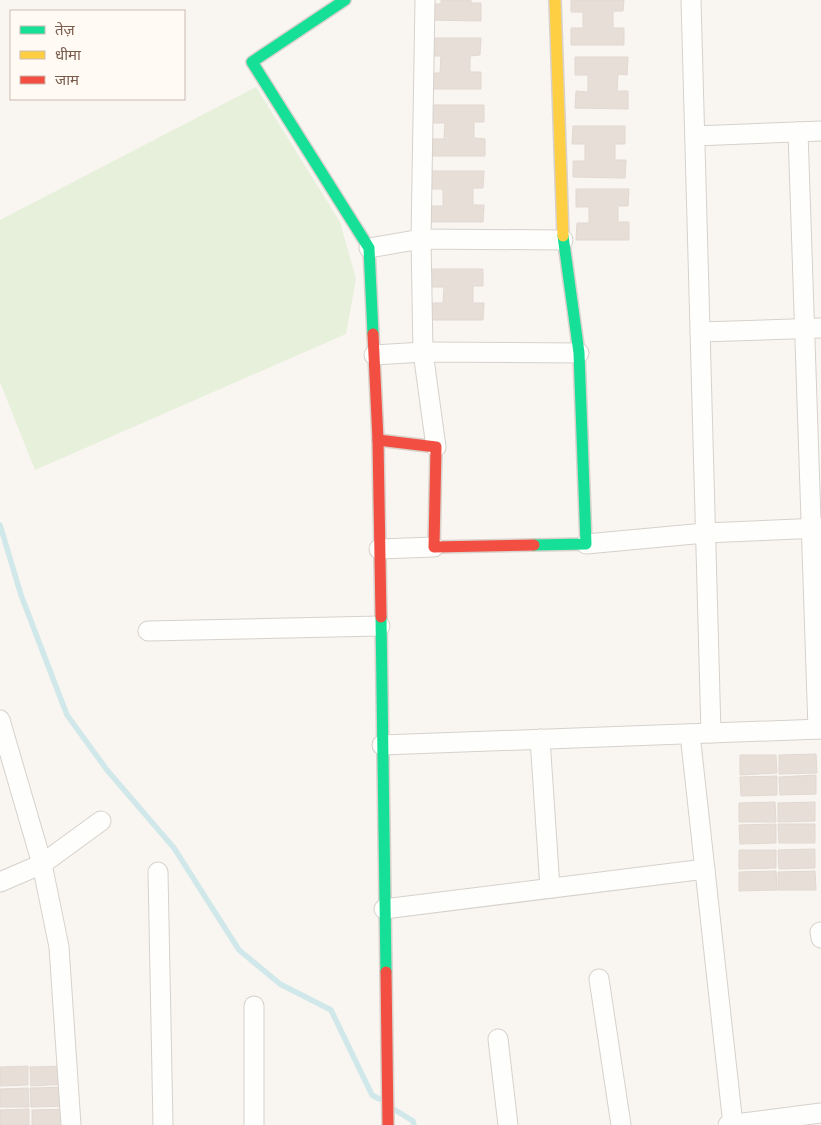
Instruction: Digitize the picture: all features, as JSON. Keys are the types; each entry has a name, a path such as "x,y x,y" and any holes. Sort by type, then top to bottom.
{"street":[{"path":"344,0 252,62 369,248 378,440 388,1121"},
{"path":"425,0 421,239 422,352 436,447 434,547"},
{"path":"555,0 563,240 579,353 586,544"},
{"path":"691,0 711,733"},
{"path":"695,136 821,131"},
{"path":"382,745 819,729 813,329 798,132"},
{"path":"369,248 421,239 563,240"},
{"path":"700,332 813,329"},
{"path":"374,355 422,352 579,353"},
{"path":"378,440 436,447"},
{"path":"379,549 586,544 705,533 816,528"},
{"path":"148,631 380,626"},
{"path":"0,720 42,864 59,947 71,1125"},
{"path":"690,734 733,1125"},
{"path":"540,740 550,888"},
{"path":"0,882 42,864 101,821"},
{"path":"384,909 705,869"},
{"path":"158,872 163,1125"},
{"path":"599,978 621,1125"},
{"path":"254,1006 254,1125"},
{"path":"498,1040 508,1125"},
{"path":"728,1125 821,1113"}],"green space":[{"path":"256,87 340,222 356,279 346,334 35,470 0,382 0,220"}],"building":[{"path":"441,0 471,0 471,3 481,3 481,21 428,20 429,4 441,4"},
{"path":"571,0 624,0 623,11 613,11 613,28 624,28 624,45 571,45 571,28 583,28 583,12 571,12"},
{"path":"428,38 481,38 480,55 470,56 470,72 481,72 481,89 428,89 429,73 440,73 441,56 428,56"},
{"path":"575,57 628,57 627,75 618,74 617,91 628,91 628,109 575,108 576,91 588,92 588,75 575,75"},
{"path":"432,105 484,105 484,122 474,122 474,138 485,139 485,156 432,156 432,139 444,139 445,123 432,123"},
{"path":"573,126 625,126 625,144 615,144 615,160 626,160 625,178 573,177 573,161 585,161 585,144 572,144"},
{"path":"431,171 484,171 483,188 473,188 473,205 484,205 483,222 431,222 431,206 443,206 443,189 431,189"},
{"path":"576,189 629,189 628,206 618,206 618,222 629,222 629,240 576,240 577,223 589,223 589,207 576,207"},
{"path":"431,269 483,269 483,286 473,286 473,303 484,303 483,320 431,320 431,303 443,303 444,287 431,287"},
{"path":"816,754 817,773 779,774 779,755"},
{"path":"740,755 776,755 777,773 740,775"},
{"path":"816,775 816,794 780,795 779,777"},
{"path":"777,776 777,795 741,796 740,777"},
{"path":"775,802 776,822 739,822 739,803"},
{"path":"815,802 815,821 778,822 778,803"},
{"path":"776,824 776,843 740,844 739,825"},
{"path":"778,824 815,824 815,843 779,843"},
{"path":"815,849 815,868 779,869 778,850"},
{"path":"739,850 776,850 776,868 739,869"},
{"path":"776,871 777,890 739,891 739,872"},
{"path":"815,871 816,890 778,890 778,872"},
{"path":"28,1066 28,1085 0,1086 0,1067"},
{"path":"67,1066 67,1084 31,1086 30,1067"},
{"path":"67,1087 68,1106 31,1107 30,1088"},
{"path":"28,1088 29,1107 0,1107 0,1089"},
{"path":"29,1109 29,1125 0,1125 0,1110"},
{"path":"68,1109 69,1125 32,1125 32,1110"}],"waterway":[{"path":"0,525 21,595 67,715 107,770 174,848 239,950 280,984 331,1010 372,1095 379,1099"},
{"path":"395,1110 413,1121 414,1125"}],"traffic: fast":[{"path":"345,0 252,62 369,248 373,334"},
{"path":"534,545 586,544 579,353 563,236"},
{"path":"381,617 386,972"}],"traffic: slow":[{"path":"555,0 563,236"}],"traffic: jam":[{"path":"373,334 378,440 381,617"},
{"path":"378,440 436,447 434,547 534,545"},
{"path":"386,972 388,1125"}]}
